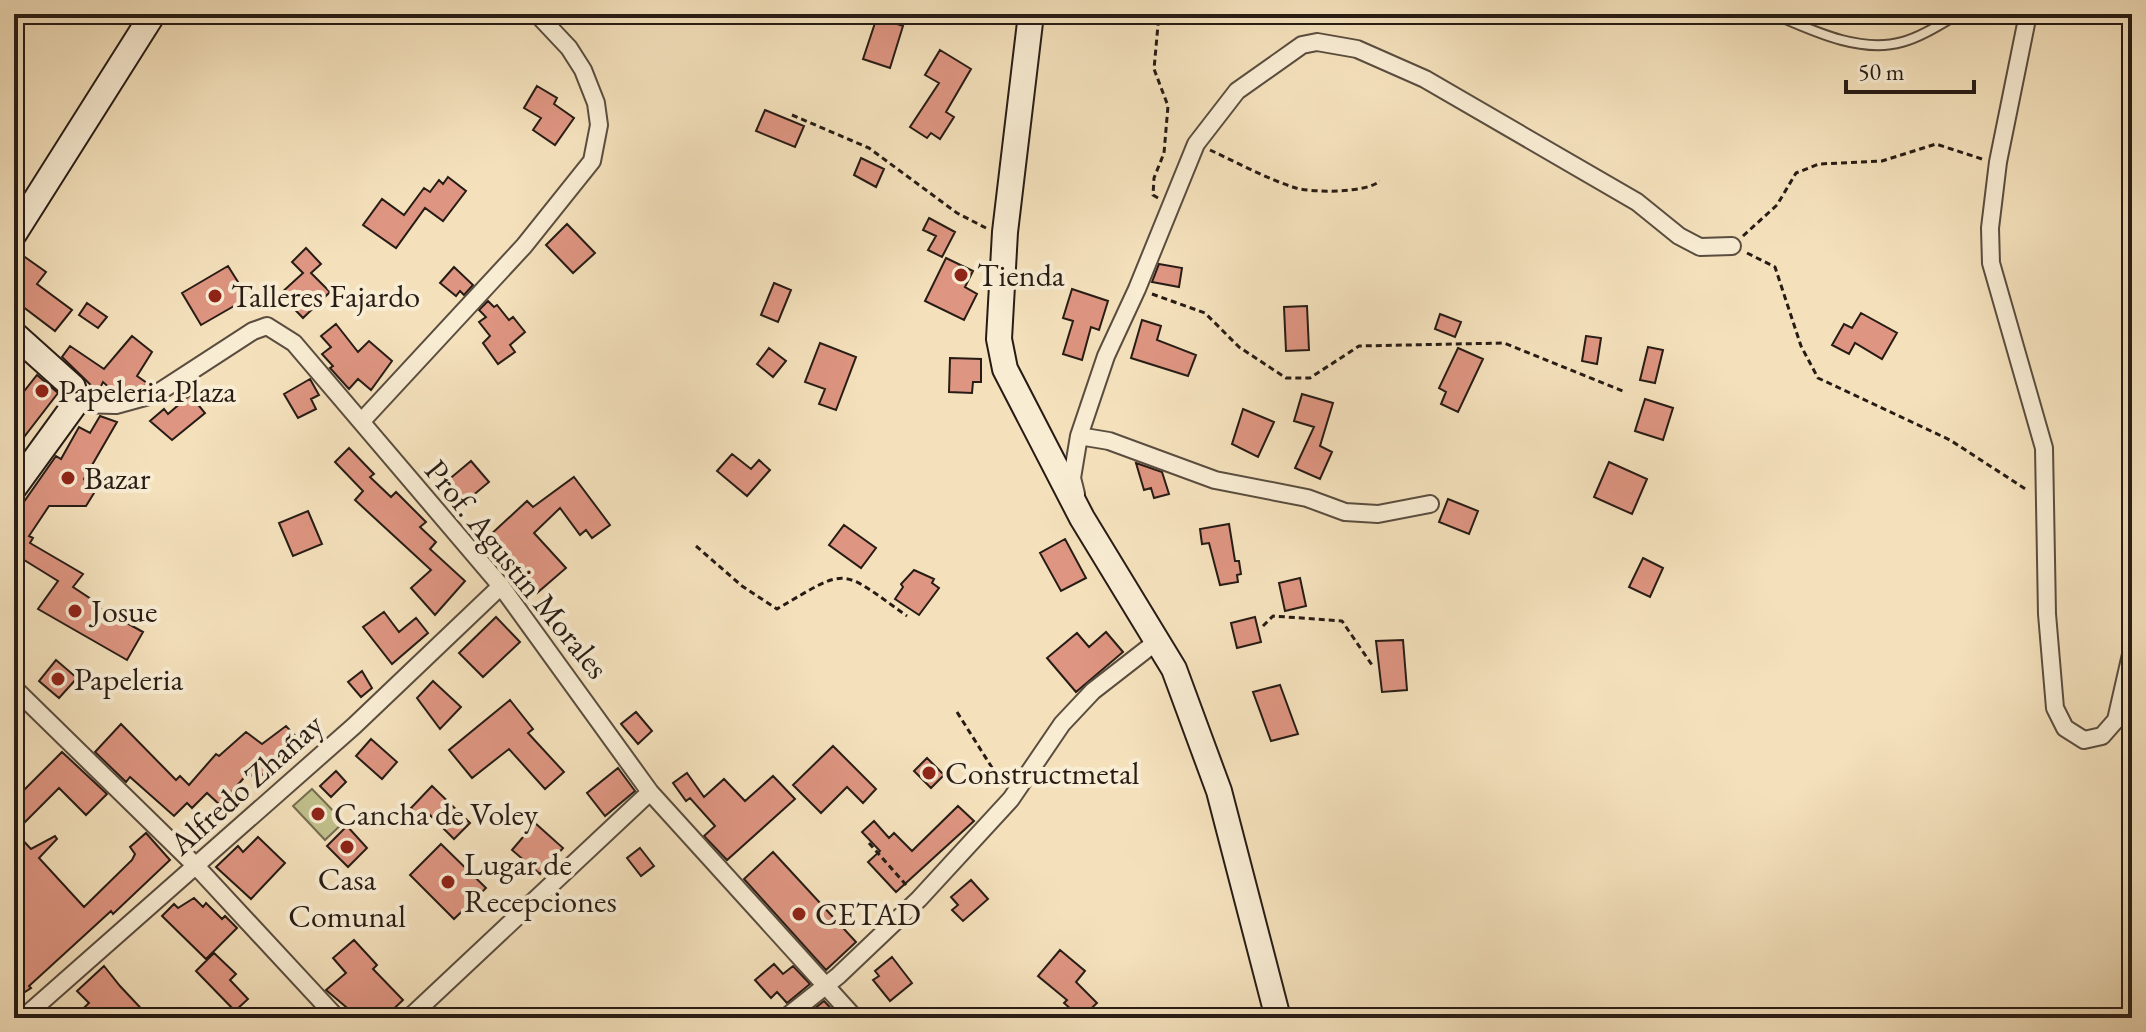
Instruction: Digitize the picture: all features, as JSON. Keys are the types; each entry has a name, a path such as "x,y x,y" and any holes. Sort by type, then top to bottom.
{"street":[{"path":"14,234 153,14"},
{"path":"361,422 524,246 592,161 599,125 596,103 583,70 569,48 537,14"},
{"path":"1031,14 1005,232 999,339 1005,369 1082,518 1174,669 1219,791 1278,1018"},
{"path":"2028,14 1998,162 1990,228 1991,263 2044,448 2048,630 2055,708 2065,728 2084,740 2102,736 2116,720 2132,650"},
{"path":"1082,518 1072,478 1079,436 1106,356 1196,144 1237,91 1302,45 1331,43 1357,49 1466,101 1637,202 1679,236 1700,247 1732,246"},
{"name":"Prof. Agustin Morales","path":"75,404 116,405 156,394 188,370 253,331 267,326 294,343 501,586 650,792 855,1018"},
{"path":"14,334 73,387 75,404 14,488"},
{"path":"1079,436 1109,441 1215,480 1307,498 1345,512 1378,514 1430,504"},
{"name":"Alfredo Zhañay","path":"23,1018 354,726 501,586"},
{"path":"785,1018 823,984 838,976 919,899 1011,799 1062,724 1093,691 1156,642"},
{"path":"14,688 196,866 337,1018"},
{"path":"409,1018 650,792"}],"lane":[{"path":"1774,14 1848,42 1900,43 1958,14"}],"path":[{"path":"1159,14 1154,69 1168,106 1164,153 1154,178 1153,195 1168,206"},
{"path":"792,115 869,148 979,227 1005,232"},
{"path":"1196,144 1298,189 1360,190 1380,181"},
{"path":"1998,162 1936,144 1882,161 1819,164 1796,173 1777,205 1732,246 1775,267 1801,346 1818,378 1950,440 1994,466 2045,504"},
{"path":"1137,289 1205,313 1239,347 1286,378 1310,378 1359,346 1504,343 1625,392"},
{"path":"696,546 742,586 777,609 831,577 852,578 907,616"},
{"path":"1263,626 1273,616 1342,621 1372,665"},
{"path":"957,712 1011,799"},
{"path":"869,843 919,899"}],"green space":[{"name":"Cancha de Voley","path":"312,789 344,822 325,840 293,806"}],"building":[{"path":"877,17 903,26 890,68 863,59"},
{"path":"940,50 971,69 946,112 954,117 940,139 931,133 927,138 910,127 939,83 925,75"},
{"path":"537,86 557,98 554,104 574,118 555,145 533,130 541,118 524,108"},
{"path":"765,110 804,126 795,147 756,131"},
{"path":"861,158 884,169 876,187 854,175"},
{"path":"448,177 466,191 443,221 425,208 396,248 363,225 382,199 404,215 424,188 430,192 439,180 443,184"},
{"path":"929,218 955,232 942,257 928,250 936,236 923,230"},
{"path":"567,224 595,253 573,273 546,245"},
{"path":"306,248 321,264 311,273 330,292 303,318 280,294 303,273 292,262"},
{"path":"22,255 46,272 37,284 72,310 55,331 14,300 14,266"},
{"path":"946,258 973,271 965,287 977,294 964,320 925,301"},
{"path":"1159,264 1182,268 1179,287 1152,282"},
{"name":"Talleres Fajardo","path":"228,266 248,298 201,325 182,293"},
{"path":"454,267 473,285 464,295 460,291 456,296 440,283"},
{"path":"774,283 791,290 778,322 761,315"},
{"path":"1072,289 1108,301 1099,330 1091,327 1082,360 1063,354 1073,321 1063,318"},
{"path":"488,301 494,307 497,305 509,320 513,317 525,332 510,345 515,352 498,364 483,343 490,336 479,322 486,317 479,310"},
{"path":"87,303 107,317 98,328 79,315"},
{"path":"1307,306 1309,350 1286,351 1284,307"},
{"path":"1861,313 1897,333 1882,359 1855,343 1849,354 1832,345 1844,324 1852,328"},
{"path":"1440,314 1461,322 1455,337 1435,329"},
{"path":"1142,320 1161,326 1157,340 1196,355 1188,376 1131,358"},
{"path":"336,324 358,352 369,341 392,361 371,390 358,379 349,389 322,354 331,347 321,336"},
{"path":"132,336 152,352 137,376 147,383 145,386 113,391 103,382 98,392 62,357 70,346 104,369"},
{"path":"1586,336 1601,338 1597,364 1582,361"},
{"path":"820,343 856,357 836,410 819,404 825,389 805,382"},
{"path":"1648,347 1663,350 1655,383 1640,380"},
{"path":"769,348 786,361 773,377 757,364"},
{"path":"1458,348 1483,359 1458,412 1441,404 1446,392 1439,388"},
{"path":"950,358 981,359 981,382 973,382 972,393 949,392"},
{"path":"37,375 58,393 14,450 14,404"},
{"path":"310,379 319,395 311,399 316,409 298,418 284,394"},
{"path":"1302,394 1333,403 1320,446 1332,452 1320,479 1295,468 1314,427 1294,421"},
{"path":"190,395 205,413 172,440 150,421 164,409 168,414"},
{"path":"1645,399 1673,408 1663,440 1635,431"},
{"path":"1243,409 1274,422 1258,457 1232,444"},
{"path":"100,416 117,422 84,479 94,493 86,506 49,506 29,536 33,538 30,543 83,574 73,587 97,603 96,606 143,632 127,660 38,609 58,581 16,555 14,558 14,516 56,456 61,459 79,427 90,433"},
{"path":"349,448 374,474 370,477 391,497 396,492 426,522 420,527 436,542 430,549 465,581 435,615 411,588 431,570 355,500 363,491 335,462"},
{"path":"732,454 751,469 759,460 770,470 747,496 717,471"},
{"path":"471,461 489,482 465,502 447,481"},
{"path":"1609,462 1647,479 1632,514 1594,497"},
{"path":"1136,463 1162,472 1169,494 1154,498 1151,488 1144,490"},
{"path":"574,477 610,525 592,538 586,530 580,535 560,508 534,533 566,568 537,593 488,537 527,501 533,507"},
{"path":"1448,499 1478,511 1469,534 1439,522"},
{"path":"308,511 322,544 293,556 279,523"},
{"path":"1229,524 1235,561 1239,561 1241,574 1237,575 1238,582 1220,585 1209,543 1202,544 1200,529"},
{"path":"844,525 876,548 861,568 829,545"},
{"path":"1065,539 1086,578 1061,591 1040,553"},
{"path":"1643,558 1663,568 1650,597 1629,587"},
{"path":"914,570 934,579 932,583 939,588 919,615 895,599 903,587 901,584"},
{"path":"1300,578 1306,606 1285,611 1279,583"},
{"path":"384,612 399,632 416,618 428,633 392,664 363,627"},
{"path":"496,617 520,642 483,677 459,653"},
{"path":"1255,617 1261,642 1237,648 1231,623"},
{"path":"1106,632 1123,652 1076,692 1047,658 1077,633 1089,647"},
{"path":"1403,640 1407,690 1382,692 1376,641"},
{"name":"Papeleria","path":"56,660 77,678 59,698 39,681"},
{"path":"362,671 372,688 361,697 348,682"},
{"path":"433,681 461,707 440,729 417,698"},
{"path":"1280,685 1298,734 1271,741 1253,692"},
{"path":"510,700 533,729 528,733 564,772 545,789 509,749 472,778 449,750"},
{"path":"636,712 652,731 638,744 621,724"},
{"path":"121,724 176,780 180,776 189,785 216,754 219,756 246,732 262,744 286,726 301,742 256,780 249,772 220,805 207,793 192,808 187,803 174,816 130,777 126,782 95,752"},
{"path":"371,739 397,762 382,779 356,756"},
{"path":"833,746 876,789 863,803 847,787 821,813 793,785"},
{"path":"62,752 107,794 86,815 59,788 15,832 31,849 55,836 57,839 39,858 84,907 132,860 135,854 130,847 146,833 170,860 29,986 31,988 14,999 14,800"},
{"name":"Constructmetal","path":"927,758 944,775 931,788 914,771"},
{"path":"618,768 635,791 605,816 587,793"},
{"path":"336,771 346,782 331,797 320,786"},
{"path":"687,773 704,797 724,779 745,801 773,776 795,799 727,860 704,836 715,826 690,798 686,801 673,783"},
{"name":"Lugar de Recepciones","path":"432,786 470,823 454,839 430,815 424,821 411,808"},
{"path":"958,806 974,821 896,892 868,862 880,851 862,832 874,821 889,838 894,833 912,851"},
{"path":"535,823 563,848 540,874 512,850"},
{"name":"Casa Comunal","path":"347,826 367,848 348,867 327,846"},
{"path":"258,837 285,863 251,899 216,867 238,846 243,852"},
{"name":"Lugar de Recepciones","path":"441,844 486,888 454,919 410,875"},
{"path":"640,848 654,866 641,876 627,858"},
{"name":"CETAD","path":"773,852 856,942 826,970 744,879"},
{"path":"971,880 988,899 963,921 952,910 958,905 951,897"},
{"path":"194,898 203,907 206,903 222,919 225,916 237,928 206,959 162,916 174,904 178,908"},
{"path":"354,940 377,965 373,969 403,1000 384,1018 359,1018 326,990 346,973 333,958"},
{"path":"1060,950 1085,971 1076,982 1097,1003 1081,1018 1064,1003 1067,1000 1038,976"},
{"path":"214,953 236,974 230,980 248,999 235,1011 196,971"},
{"path":"892,957 912,983 890,1001 873,980 879,976 875,971"},
{"path":"774,964 783,974 793,966 810,984 787,1003 777,992 771,998 755,980"},
{"path":"104,966 150,1018 73,1018 89,1003 77,991"},
{"path":"824,1001 840,1018 806,1018 805,1016"}],"place":[{"name":"Tienda","path":"961,275"},
{"name":"Talleres Fajardo","path":"215,296"},
{"name":"Papeleria Plaza","path":"42,391"},
{"name":"Bazar","path":"68,478"},
{"name":"Josue","path":"75,611"},
{"name":"Papeleria","path":"58,679"},
{"name":"Constructmetal","path":"929,773"},
{"name":"Cancha de Voley","path":"318,814"},
{"name":"Casa Comunal","path":"347,847"},
{"name":"Lugar de Recepciones","path":"448,882"},
{"name":"CETAD","path":"799,914"}]}
